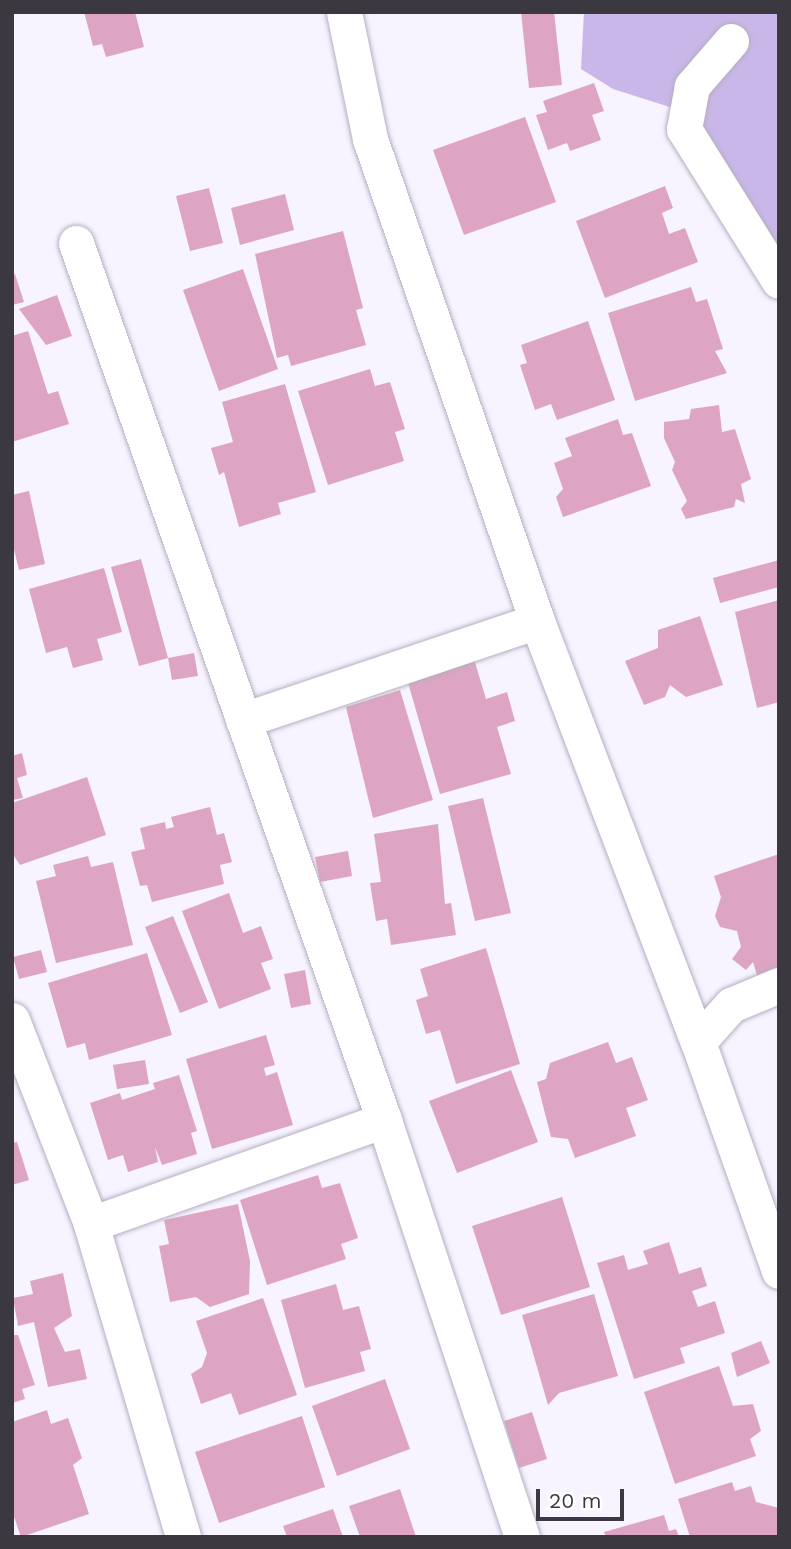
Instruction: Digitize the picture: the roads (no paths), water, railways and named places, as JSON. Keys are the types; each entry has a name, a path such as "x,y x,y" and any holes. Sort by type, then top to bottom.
{"street":[{"path":"344,12 370,139 537,621 698,1042 779,1271"},
{"path":"731,41 692,86 684,129 779,281"},
{"path":"76,243 384,1120 522,1537"},
{"path":"243,720 537,621"},
{"path":"698,1042 730,1005 779,985"},
{"path":"12,1020 91,1224 183,1537"},
{"path":"91,1224 384,1120"}]}
